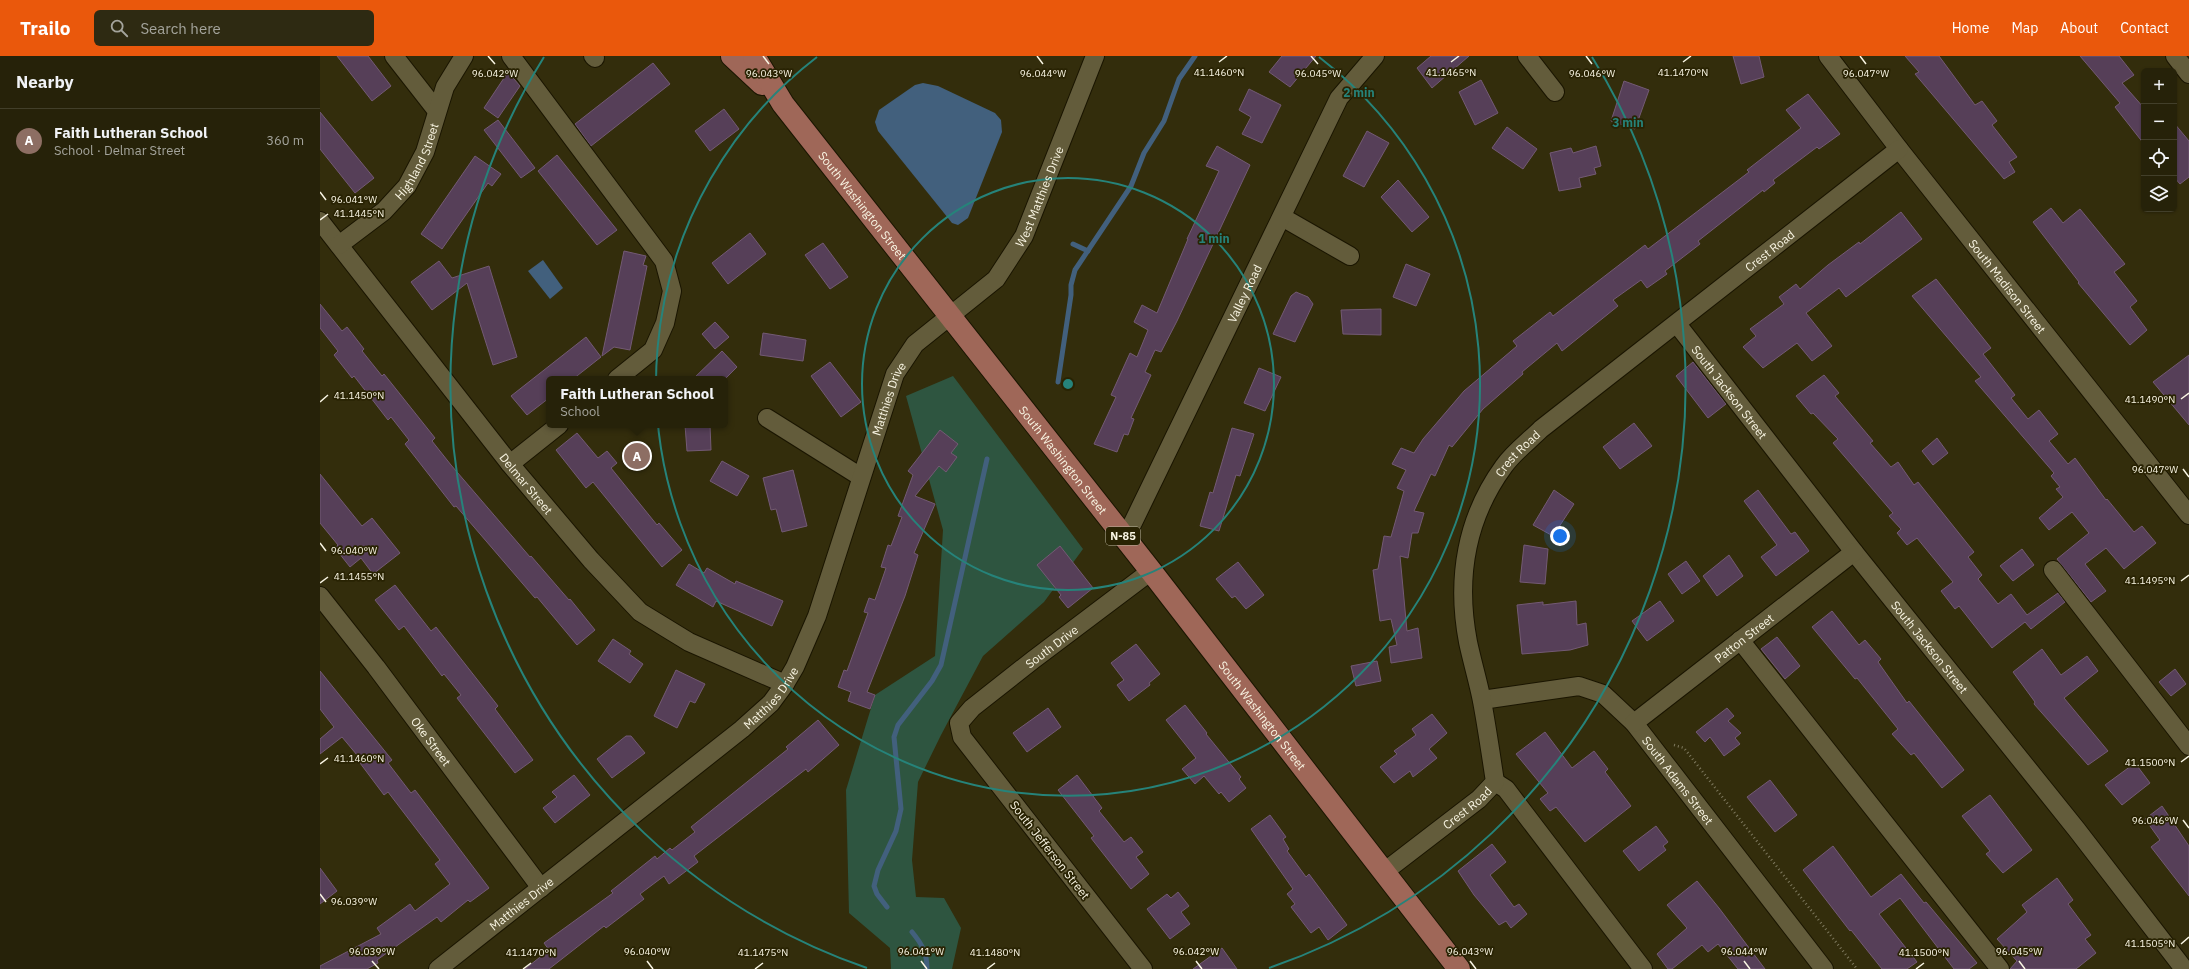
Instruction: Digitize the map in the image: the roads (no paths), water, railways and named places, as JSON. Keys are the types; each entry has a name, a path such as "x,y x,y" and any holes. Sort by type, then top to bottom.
{"main road":[{"name":"South Washington Street","path":"732,56 783,104"},
{"name":"South Washington Street","path":"754,56 783,104 1151,571 1459,969"}],"street":[{"path":"394,56 437,111"},
{"name":"Highland Street","path":"339,245 384,211 407,186 425,152 446,87 464,56"},
{"path":"511,56 664,261 672,291 665,323 652,350 621,376"},
{"name":"West Matthies Drive","path":"950,314 996,279 1024,236 1095,56"},
{"name":"Valley Road","path":"1125,539 1339,98 1375,56"},
{"path":"1527,56 1555,92"},
{"name":"South Madison Street","path":"1828,56 1899,149 2189,515"},
{"path":"2175,56 2189,74"},
{"name":"Crest Road","path":"1384,872 1479,799 1495,782 1482,700 1468,641 1463,602 1463,567 1470,532 1484,498 1505,465 1540,429 1677,324 1899,149"},
{"path":"1282,217 1350,256"},
{"name":"Delmar Street","path":"320,221 510,464 591,560 640,612 689,642 785,684"},
{"name":"Matthies Drive","path":"443,967 742,729 771,703 795,667 817,616 895,374 915,344 950,314"},
{"name":"South Jackson Street","path":"1677,324 1854,552 2077,830 2184,969"},
{"path":"767,418 861,477"},
{"path":"510,464 555,428"},
{"name":"Patton Street","path":"1634,724 1854,552"},
{"path":"2054,570 2189,746"},
{"name":"South Drive","path":"961,729 960,723 972,708 1151,571"},
{"name":"Oke Street","path":"320,596 376,667 541,888"},
{"path":"1740,640 2000,969"},
{"name":"South Adams Street","path":"1482,700 1579,686 1603,694 1634,724 1824,969"},
{"name":"South Jefferson Street","path":"961,729 962,737 1144,969"},
{"path":"1495,782 1506,789 1642,969"}],"water":[{"path":"923,83 938,86 995,113 1001,120 1002,132 968,218 958,225 952,223 878,131 875,122 879,110 915,85"},
{"path":"543,260 563,288 550,299 528,271"}],"waterway":[{"path":"1058,382 1071,295 1071,285 1075,270 1131,186 1144,153 1164,121 1179,79 1195,56"},
{"path":"1073,244 1088,251"},
{"path":"887,907 877,894 874,886 878,870 896,831 901,809 894,737 898,725 932,681 941,665 987,459"},
{"path":"912,932 923,949 927,969"}],"place":[{"name":"Faith Lutheran School","path":"637,456"}]}
